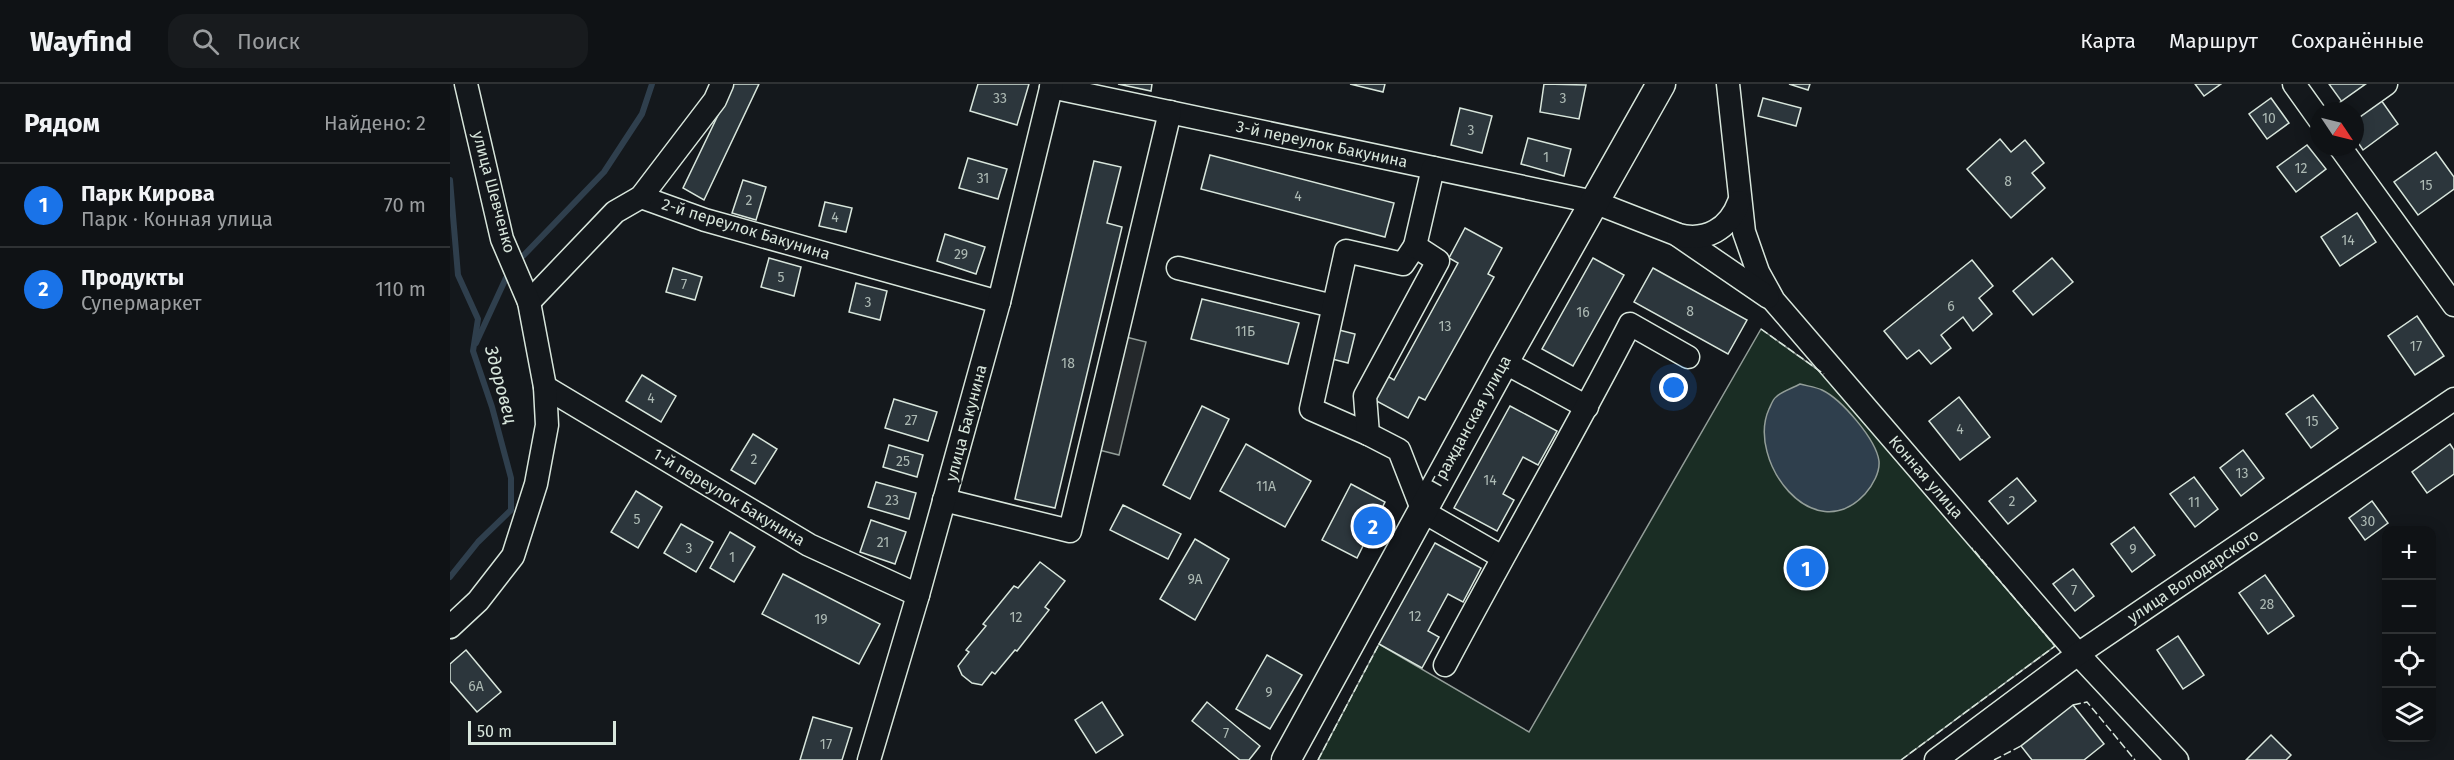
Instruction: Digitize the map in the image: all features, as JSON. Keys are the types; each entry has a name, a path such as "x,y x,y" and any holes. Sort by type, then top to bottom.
{"main road":[{"name":"Гражданская улица","path":"1286,760 1504,362 1661,84"}],"street":[{"name":"улица Шевченко","path":"450,627 478,601 500,576 513,556 536,484 547,425 545,387 529,302 502,239 466,84"},
{"path":"641,197 714,100 722,84"},
{"name":"Конная улица","path":"1728,84 1739,202 1750,254 1774,301 2078,654 2177,760"},
{"path":"2294,84 2310,106"},
{"path":"2361,102 2386,84"},
{"name":"3-й переулок Бакунина","path":"1051,86 1594,202"},
{"name":"улица Бакунина","path":"869,760 918,595 999,302 1051,86"},
{"path":"944,500 1070,531 1170,112"},
{"path":"2346,156 2454,305"},
{"path":"1433,168 1415,246 1403,264 1346,251 1311,409 1399,450 1422,510 1502,557"},
{"name":"2-й переулок Бакунина","path":"529,302 615,212 641,197 705,220 999,302"},
{"name":"Конная улица","path":"1594,202 1676,234 1774,301"},
{"path":"1676,234 1699,237 1710,235 1728,222 1739,202"},
{"path":"1368,434 1365,396 1438,261 1415,246"},
{"path":"1178,268 1333,306"},
{"path":"1445,664 1502,557 1587,407 1630,324 1688,357"},
{"path":"1504,362 1587,407"},
{"name":"1-й переулок Бакунина","path":"545,387 809,545 918,595"},
{"name":"улица Володарского","path":"1936,760 2078,654 2454,399"}],"green space":[{"path":"1761,329 1832,380 2055,646 1901,760 1318,760 1379,644 1529,732"}],"shaded area":[{"path":"1118,335 1146,342 1119,455 1091,448"}],"water":[{"path":"1800,384 1822,390 1838,402 1865,431 1876,452 1879,465 1873,483 1865,494 1845,509 1825,512 1806,505 1789,492 1776,473 1767,452 1764,430 1772,402 1781,393"}],"building":[{"path":"733,84 759,84 704,200 683,188"},
{"path":"978,84 1029,84 1017,125 970,111"},
{"path":"1118,84 1152,84 1151,91"},
{"path":"1350,84 1385,84 1383,92"},
{"path":"1544,84 1586,85 1579,119 1540,112"},
{"path":"1789,84 1810,84 1808,90"},
{"path":"2195,84 2221,84 2204,96"},
{"path":"2329,84 2366,84 2342,102"},
{"path":"1763,98 1801,108 1796,126 1758,116"},
{"path":"2271,98 2289,123 2267,139 2249,114"},
{"path":"2381,100 2398,124 2364,149 2364,112"},
{"path":"1460,108 1492,116 1482,153 1451,145"},
{"path":"1528,138 1571,149 1564,176 1521,164"},
{"path":"2000,139 2011,152 2025,140 2044,163 2032,173 2045,188 2011,218 1967,169"},
{"path":"2307,145 2310,149 2310,156 2316,156 2326,169 2296,192 2277,167"},
{"path":"2436,152 2454,177 2454,189 2418,215 2394,182"},
{"path":"1210,155 1394,203 1385,237 1201,189"},
{"path":"968,158 1007,169 998,199 959,188"},
{"path":"1094,161 1121,167 1107,223 1122,227 1055,508 1015,499"},
{"path":"743,180 766,187 756,220 732,213"},
{"path":"825,202 852,208 846,232 819,226"},
{"path":"2357,213 2376,242 2340,266 2321,237"},
{"path":"1465,228 1502,248 1488,274 1494,277 1425,400 1419,397 1408,418 1371,398 1384,374 1394,380 1458,263 1449,258"},
{"path":"945,234 985,247 976,274 937,261"},
{"path":"769,258 801,267 794,296 761,287"},
{"path":"1593,258 1624,275 1573,366 1542,349"},
{"path":"2052,258 2073,282 2033,315 2013,291"},
{"path":"1972,260 1993,286 1979,298 1992,314 1973,331 1963,317 1941,335 1951,348 1931,364 1919,350 1907,359 1884,331"},
{"path":"673,268 702,277 695,300 666,292"},
{"path":"1653,268 1747,320 1728,354 1634,302"},
{"path":"856,283 887,291 880,320 849,312"},
{"path":"1202,299 1299,323 1288,364 1191,339"},
{"path":"2417,316 2444,356 2415,375 2388,336"},
{"path":"1339,330 1355,334 1348,363 1332,359"},
{"path":"642,375 676,396 661,422 626,401"},
{"path":"2313,395 2338,428 2311,448 2286,414"},
{"path":"1959,397 1990,437 1960,460 1929,421"},
{"path":"894,399 937,412 928,441 885,428"},
{"path":"1202,406 1229,419 1190,499 1163,485"},
{"path":"1510,406 1557,431 1538,465 1523,457 1503,494 1514,500 1497,531 1454,508"},
{"path":"753,434 777,449 755,484 731,470"},
{"path":"1246,444 1311,481 1285,527 1220,491"},
{"path":"2450,444 2454,450 2454,474 2427,493 2412,472"},
{"path":"889,445 923,455 917,477 883,467"},
{"path":"2243,450 2264,478 2241,496 2220,468"},
{"path":"2194,477 2218,509 2195,527 2170,494"},
{"path":"2017,478 2036,501 2008,524 1989,501"},
{"path":"876,482 916,493 909,519 868,507"},
{"path":"1351,484 1385,502 1357,558 1322,540"},
{"path":"636,491 662,507 638,548 611,532"},
{"path":"2372,501 2388,523 2365,540 2349,518"},
{"path":"1123,505 1181,534 1168,559 1110,530"},
{"path":"871,520 906,532 895,564 860,552"},
{"path":"681,524 713,542 696,572 664,553"},
{"path":"2134,527 2155,555 2132,572 2111,544"},
{"path":"730,532 755,547 734,582 710,568"},
{"path":"1195,539 1229,559 1195,620 1160,599"},
{"path":"1435,543 1481,568 1463,602 1448,594 1428,631 1439,637 1422,668 1379,644"},
{"path":"1040,562 1065,581 1045,607 1049,610 1017,651 1015,650 995,674 992,672 982,685 972,683 962,675 958,666 969,652 966,650 986,626 983,624 1014,586 1018,588"},
{"path":"2073,569 2094,596 2075,611 2053,584"},
{"path":"783,574 880,624 859,664 762,614"},
{"path":"2265,575 2294,616 2268,634 2239,593"},
{"path":"2178,636 2204,675 2183,689 2157,650"},
{"path":"466,650 501,692 477,712 450,681 450,664"},
{"path":"1267,655 1302,675 1270,729 1236,709"},
{"path":"1102,702 1123,735 1096,753 1075,720"},
{"path":"1207,702 1260,746 1249,760 1240,760 1192,721"},
{"path":"2073,705 2104,744 2084,760 2032,760 2021,746"},
{"path":"813,717 852,728 842,760 800,760"},
{"path":"2271,735 2291,755 2286,760 2246,760"}],"waterway":[{"path":"523,256 604,172 642,114 652,84"},
{"name":"Здоровец","path":"450,180 458,275 478,319 473,351 492,407 511,478 511,510 478,542 450,577"},
{"path":"476,343 506,278"}],"fence":[{"path":"1761,329 1824,374"},
{"path":"1901,760 2055,646 1972,548"},
{"path":"1318,760 1379,644"},
{"path":"2073,705 2087,702 2135,760"},
{"path":"1994,760 2021,746"}],"place":[{"name":"Продукты","path":"1373,526"},
{"name":"Парк Кирова","path":"1806,568"}]}
